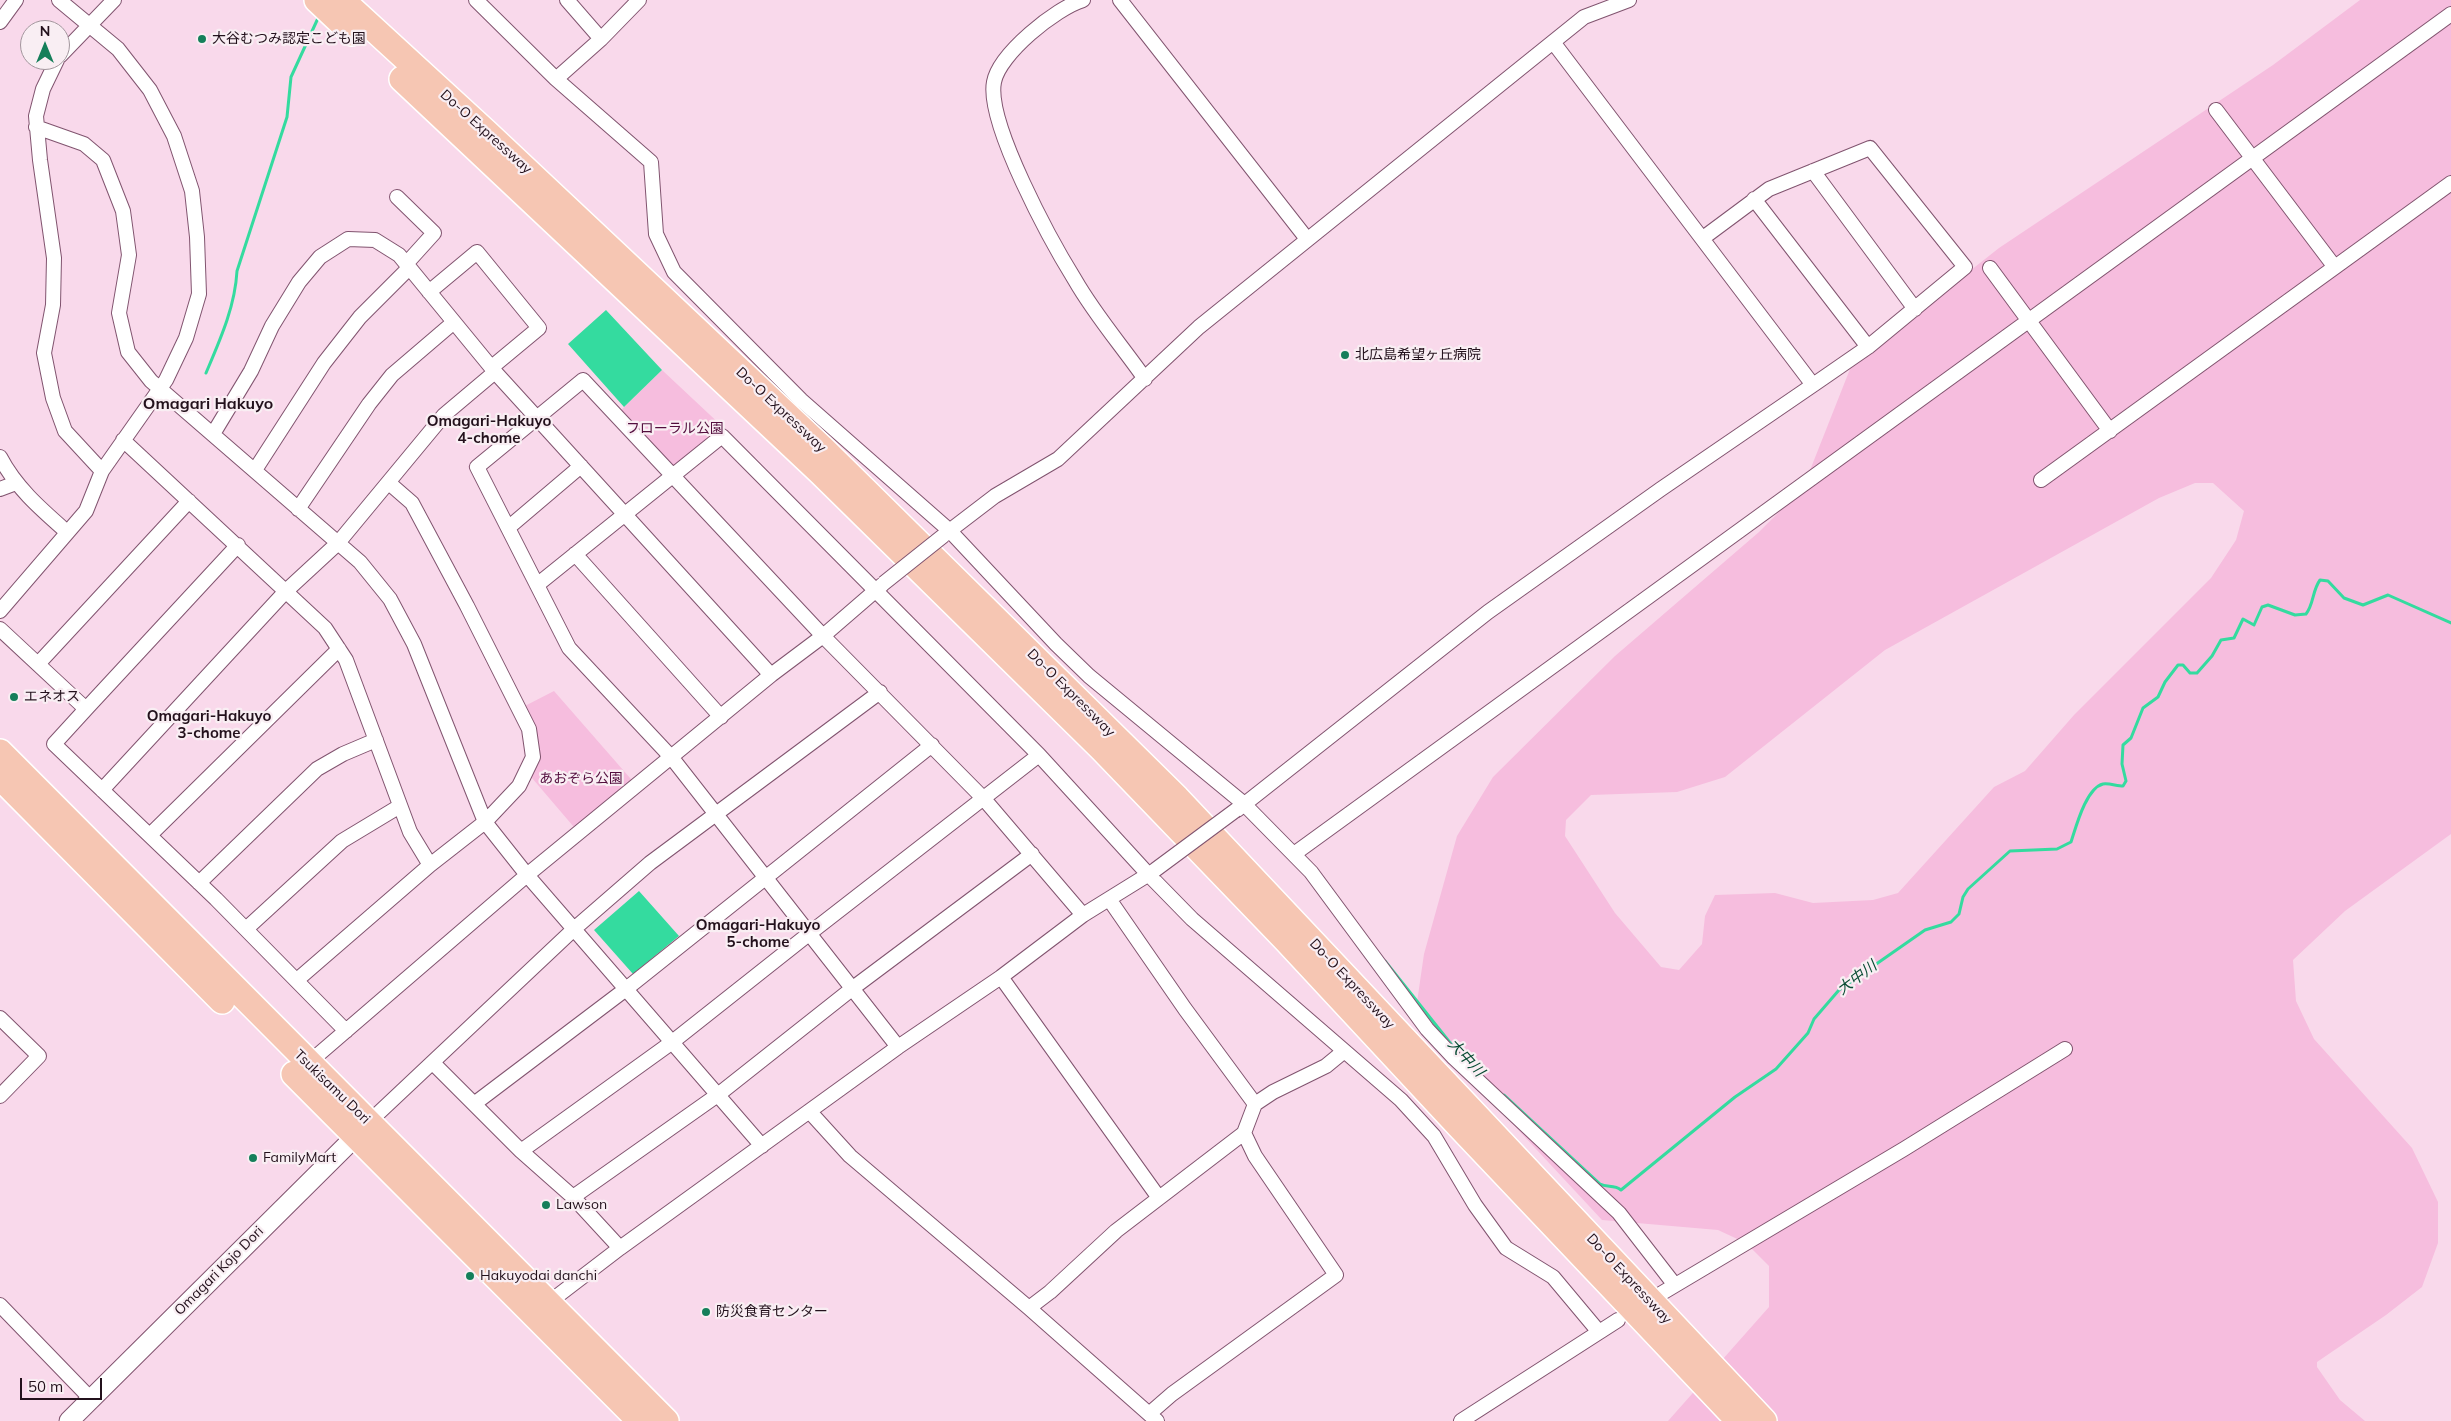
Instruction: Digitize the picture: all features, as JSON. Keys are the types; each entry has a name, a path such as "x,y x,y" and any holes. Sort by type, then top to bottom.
{"highway":[{"name":"Do-O Expressway","path":"316,0 820,472 1088,736 1255,906 1739,1421"},
{"name":"Do-O Expressway","path":"342,0 494,139 821,447 1128,749 1296,923 1488,1130 1764,1421"},
{"name":"Tsukisamu Dori","path":"0,752 301,1069"},
{"name":"Tsukisamu Dori","path":"0,777 363,1129 541,1309 640,1421"},
{"name":"Tsukisamu Dori","path":"541,1309 666,1421"}],"street":[{"path":"0,22 16,0"},
{"path":"0,611 86,511 102,471 160,389 186,338 199,294 197,237 192,191 174,136 150,90 118,49 59,0"},
{"path":"70,45 114,0"},
{"path":"476,0 556,79 651,162 656,234 674,272 801,400 947,533 1089,676 1294,854 1317,880 1428,1029 1454,1058 1619,1213 1674,1284"},
{"path":"567,0 601,39"},
{"path":"556,79 601,39 639,0"},
{"path":"1083,0 1032,29 1001,67 994,82 994,104 1004,140 1075,281 1145,379"},
{"path":"1120,0 1307,239"},
{"path":"301,1069 527,875 672,758 771,674 823,636 880,587 995,496 1058,459 1199,327 1307,239 1584,17 1629,0"},
{"path":"1294,854 2451,14"},
{"path":"1553,42 1813,385"},
{"path":"52,70 43,89 36,116 54,258 53,305 44,352 53,398 65,431 102,471"},
{"path":"2216,110 2334,266"},
{"path":"36,127 84,144 103,160 123,211 129,255 119,313 128,352 151,381 360,562 390,600 414,644 485,822 527,875 671,1043 719,1094 762,1146"},
{"path":"541,1309 620,1248 898,1047 1001,977 1083,915 1151,872 1240,807 1488,612 1661,489 1868,347 1966,267 1870,148 1769,189 1703,238"},
{"path":"1813,171 1915,309"},
{"path":"2041,480 2451,183"},
{"path":"255,470 324,363 360,317 408,266 434,233 396,198"},
{"path":"1754,200 1868,347"},
{"path":"213,434 251,371 272,326 299,282 320,257 348,239 375,240 398,256 408,266 493,370 771,674"},
{"path":"102,790 286,591 338,543 444,415 539,328 476,252 428,292"},
{"path":"1990,268 2110,431"},
{"path":"298,509 369,404 392,375 454,322"},
{"path":"898,1047 810,932 672,758 569,648 477,468 583,380 823,636 984,799 1083,915"},
{"path":"537,585 722,436 880,587 1151,872 1192,919 1343,1052 1401,1100 1434,1136 1474,1205 1506,1248 1553,1277 1599,1332"},
{"path":"123,440 325,628 346,660 410,832 430,865"},
{"path":"0,457 16,483 30,500 67,532"},
{"path":"508,528 581,466"},
{"path":"0,489 16,483"},
{"path":"297,980 430,865 485,822 519,786 533,758 530,729 412,503 389,483"},
{"path":"38,664 189,501"},
{"path":"238,546 54,744 246,929 346,1031"},
{"path":"575,554 720,717"},
{"path":"0,629 86,709"},
{"path":"150,835 339,650"},
{"path":"363,1129 574,929 650,863 880,692"},
{"path":"199,883 317,769 376,740"},
{"path":"474,1104 626,990 932,745"},
{"path":"521,1151 671,1043 810,932 1040,756"},
{"path":"246,929 342,841 400,806"},
{"path":"573,1197 719,1094 853,988 1032,854"},
{"path":"1109,899 1185,1009 1255,1104"},
{"path":"1001,977 1159,1198"},
{"path":"0,1018 39,1056 0,1096"},
{"path":"1657,1296 1674,1284 1904,1149 2066,1049"},
{"path":"1029,1308 1050,1292 1116,1231 1244,1133 1255,1104 1273,1092 1326,1066 1343,1052"},
{"path":"433,1062 521,1151 573,1197 620,1248"},
{"path":"810,1112 850,1156 1029,1308 1153,1418 1172,1394 1336,1275 1255,1156 1244,1133"},
{"name":"Omagari Kojo Dori","path":"68,1421 363,1129"},
{"path":"0,1305 91,1399"},
{"path":"1461,1421 1618,1320"}],"green space":[{"path":"2360,0 2451,0 2451,834 2345,911 2293,960 2296,1001 2314,1039 2412,1148 2438,1202 2438,1243 2422,1287 2386,1315 2317,1362 2317,1367 2340,1400 2365,1421 1668,1421 1769,1307 1769,1266 1746,1243 1718,1230 1602,1220 1444,1050 1416,1009 1424,954 1457,836 1493,777 1615,656 1759,532 1803,488 1852,364 1999,248 2273,65","holes":["2195,483 2213,483 2244,511 2236,540 2211,578 2074,715 2025,771 1994,787 1898,893 1873,900 1813,903 1775,893 1715,895 1705,916 1702,944 1679,970 1661,967 1615,913 1565,836 1566,820 1591,795 1677,792 1725,777 1885,650 2159,498"]},
{"name":"フローラル公園","path":"662,370 725,429 722,436 672,475 616,415"},
{"name":"あおぞら公園","path":"554,691 637,786 579,833 526,771 533,757 519,709"}],"shaded area":[{"path":"606,310 662,370 624,407 568,344"},
{"path":"639,891 679,936 633,974 594,930"}],"waterway":[{"path":"206,373 226,323 236,284 237,271 287,117 291,77 319,16"},
{"name":"大中川","path":"1504,1095 1600,1184 1616,1187 1621,1190 1735,1097 1776,1069 1808,1033 1814,1019 1839,990 1925,930 1951,922 1959,914 1963,897 1968,889 2010,851 2057,849 2071,842 2082,809 2097,787 2103,784 2123,786 2126,781 2122,764 2123,745 2131,738 2143,708 2158,697 2165,682 2178,665 2183,665 2190,673 2197,673 2212,656 2221,640 2234,638 2243,619 2254,625 2262,607 2268,605 2295,615 2306,614 2320,580 2328,581 2344,598 2363,605 2388,595 2451,623"},
{"name":"大中川","path":"1385,961 1459,1054"}],"place":[{"name":"大谷むつみ認定こども園","path":"202,39"},
{"name":"北広島希望ヶ丘病院","path":"1345,355"},
{"name":"エネオス","path":"14,697"},
{"name":"FamilyMart","path":"253,1158"},
{"name":"Lawson","path":"546,1205"},
{"name":"Hakuyodai danchi","path":"470,1276"},
{"name":"防災食育センター","path":"706,1312"}],"district":[{"name":"Omagari Hakuyo","path":"208,404"},
{"name":"Omagari-Hakuyo 4-chome","path":"489,430"},
{"name":"Omagari-Hakuyo 3-chome","path":"209,724"},
{"name":"Omagari-Hakuyo 5-chome","path":"758,934"}]}
